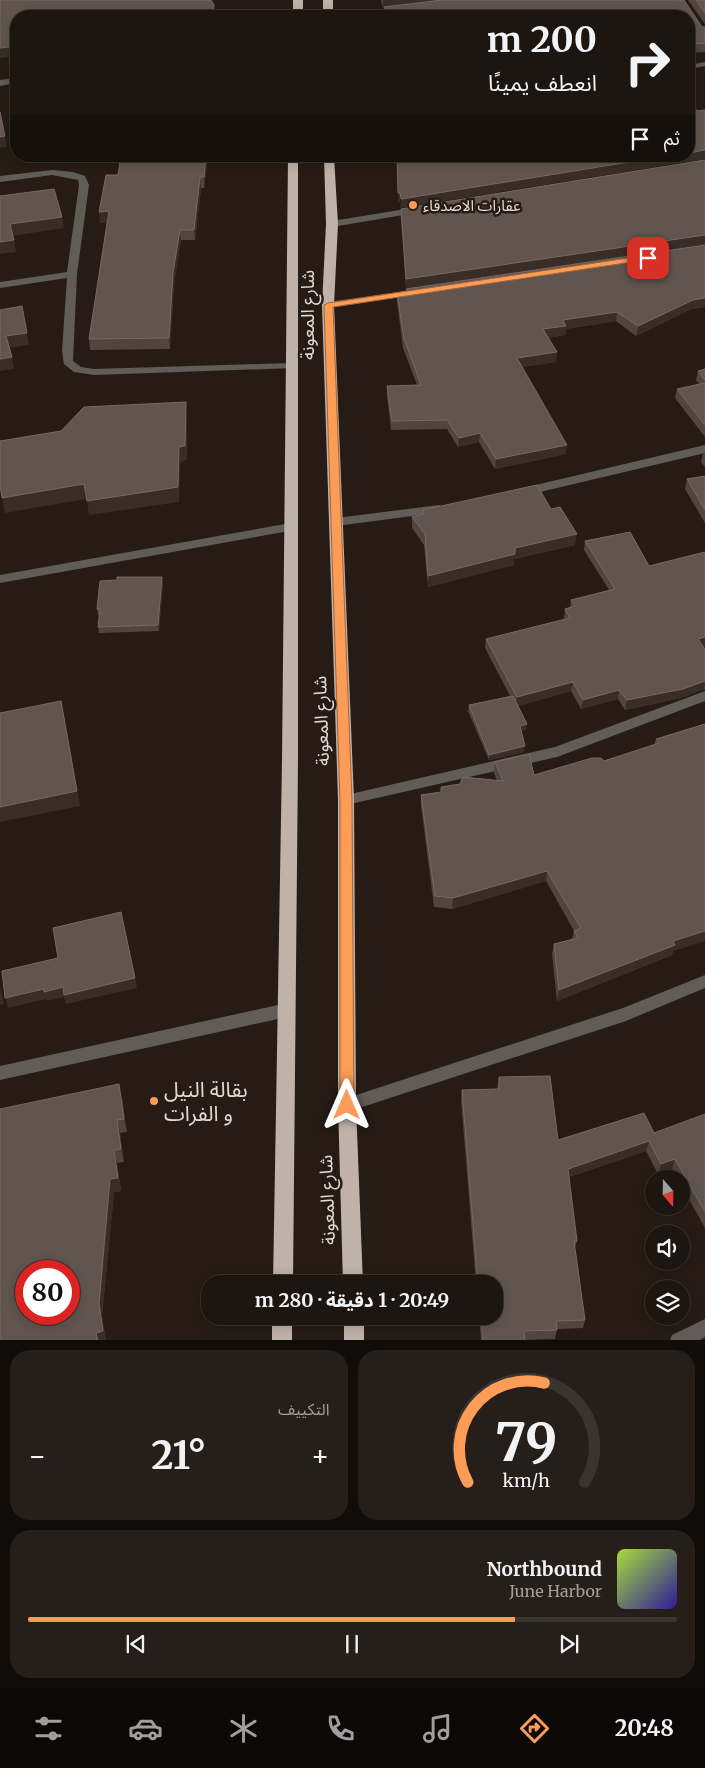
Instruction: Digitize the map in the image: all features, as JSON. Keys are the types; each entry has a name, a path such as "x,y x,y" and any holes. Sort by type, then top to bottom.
{"highway":[{"name":"شارع المعونة","path":"283,1275 287,1010 293,162"},
{"name":"شارع المعونة","path":"329,162 332,224 328,305 346,800 347,1105 353,1275"},
{"path":"282,1325 282,1340"},
{"path":"354,1325 354,1340"}],"street":[{"path":"402,10 410,9"},
{"path":"0,180 56,172 71,172 82,178 84,185 72,274 66,351 68,362 78,370 94,372 291,366"},
{"path":"332,224 430,208"},
{"path":"0,285 72,274"},
{"path":"328,305 425,291"},
{"path":"513,494 705,449"},
{"path":"336,522 446,508"},
{"path":"0,579 290,527"},
{"path":"346,800 557,752 705,696"},
{"path":"347,1105 626,1014 705,981"},
{"path":"0,1073 287,1010"},
{"path":"678,1340 705,1328"}],"building":[{"path":"0,0 211,0 214,5 214,10 10,10 10,47 0,48"},
{"path":"442,0 684,0 691,10 385,10 384,7"},
{"path":"696,0 705,0 705,13"},
{"path":"695,16 702,27 705,27 705,43 695,44"},
{"path":"695,108 697,111 705,110 705,150 695,152"},
{"path":"0,112 5,136 0,137"},
{"path":"705,160 705,235 406,279 401,209"},
{"path":"120,162 205,162 204,177 200,177 194,230 180,230 173,273 169,338 89,339 109,211 99,212 106,175 118,175"},
{"path":"397,162 630,162 401,199 400,193 398,193"},
{"path":"54,189 62,217 10,224 14,240 0,242 0,196"},
{"path":"705,245 705,298 693,300 638,326 617,312 563,320 566,326 543,329 557,352 517,358 567,445 496,459 480,433 459,438 447,420 392,421 387,386 421,385 404,338 397,293 407,291 406,289"},
{"path":"22,306 27,333 6,336 12,357 0,359 0,310"},
{"path":"705,369 705,380 698,371"},
{"path":"705,383 705,425 677,389"},
{"path":"186,402 185,446 179,447 178,487 87,501 84,484 2,498 0,485 0,441 61,431 84,407"},
{"path":"705,476 705,510 687,479"},
{"path":"537,485 551,509 560,507 577,534 515,548 515,554 428,576 425,534 412,517 424,514 423,510"},
{"path":"630,532 649,566 705,552 705,637 698,639 705,649 705,681 683,689 627,700 619,690 583,700 573,682 517,697 486,639 570,618 565,609 575,606 571,600 615,589 585,541"},
{"path":"117,577 162,577 158,625 98,627 100,609 97,609 100,581 117,580"},
{"path":"513,696 527,724 520,726 525,746 489,755 469,705"},
{"path":"61,701 77,791 0,807 0,713"},
{"path":"705,724 705,931 673,941 675,945 559,990 554,944 578,938 574,931 581,928 547,871 453,898 435,896 421,795 441,792 441,787 460,784 463,777 503,781 495,762 529,754 534,775 592,758 601,758 604,761 659,743 656,739"},
{"path":"121,912 135,978 64,995 63,987 44,992 44,989 5,998 2,971 58,958 53,928"},
{"path":"550,1076 558,1140 644,1113 654,1133 705,1114 705,1212 690,1186 690,1170 681,1170 675,1159 661,1164 649,1141 568,1169 577,1241 574,1241 585,1320 556,1321 557,1330 524,1331 525,1340 483,1340 482,1325 503,1325 503,1275 477,1275 462,1090 499,1089 499,1077"},
{"path":"119,1084 124,1119 117,1120 121,1149 114,1150 118,1178 110,1179 99,1304 103,1331 96,1333 98,1340 0,1340 0,1109"}],"place":[{"name":"عقارات الاصدقاء","path":"413,205"},
{"name":"بقالة النيل و الفرات","path":"154,1101"}],"route":[{"path":"347,1105 346,800 328,305 648,258"}]}
